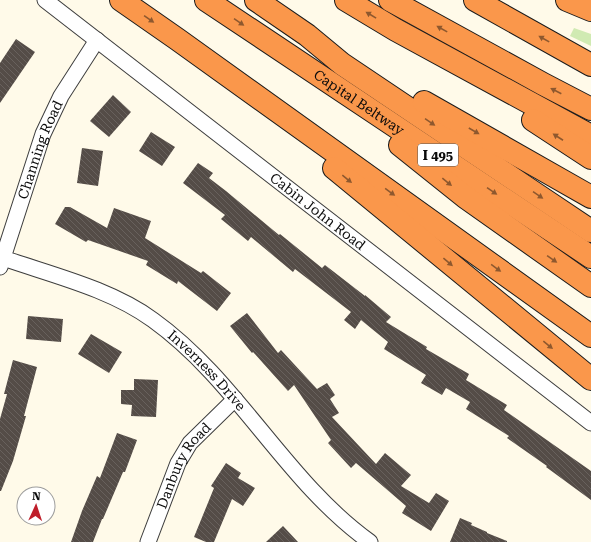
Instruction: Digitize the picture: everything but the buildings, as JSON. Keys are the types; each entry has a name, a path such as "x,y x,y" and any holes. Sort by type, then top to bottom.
{"highway":[{"path":"121,0 591,336"},
{"name":"Capital Beltway","path":"206,0 591,257"},
{"path":"256,0 307,35 342,64 591,231"},
{"path":"346,0 396,30 591,158"},
{"path":"390,0 591,109"},
{"path":"475,0 591,65"},
{"path":"567,0 591,10"},
{"path":"396,30 591,136"},
{"path":"307,35 591,197"},
{"path":"177,39 591,379"},
{"path":"285,53 465,197 591,286"}],"street":[{"name":"Cabin John Road","path":"45,0 591,423"},
{"name":"Channing Road","path":"1,262 43,134 61,96 97,40"},
{"name":"Inverness Drive","path":"1,262 88,286 126,303 152,319 179,340 202,361 303,480 333,512 370,542"},
{"name":"Danbury Road","path":"148,542 178,463 190,443 235,399"}],"green space":[{"path":"574,28 591,34 591,46 570,36"}]}
